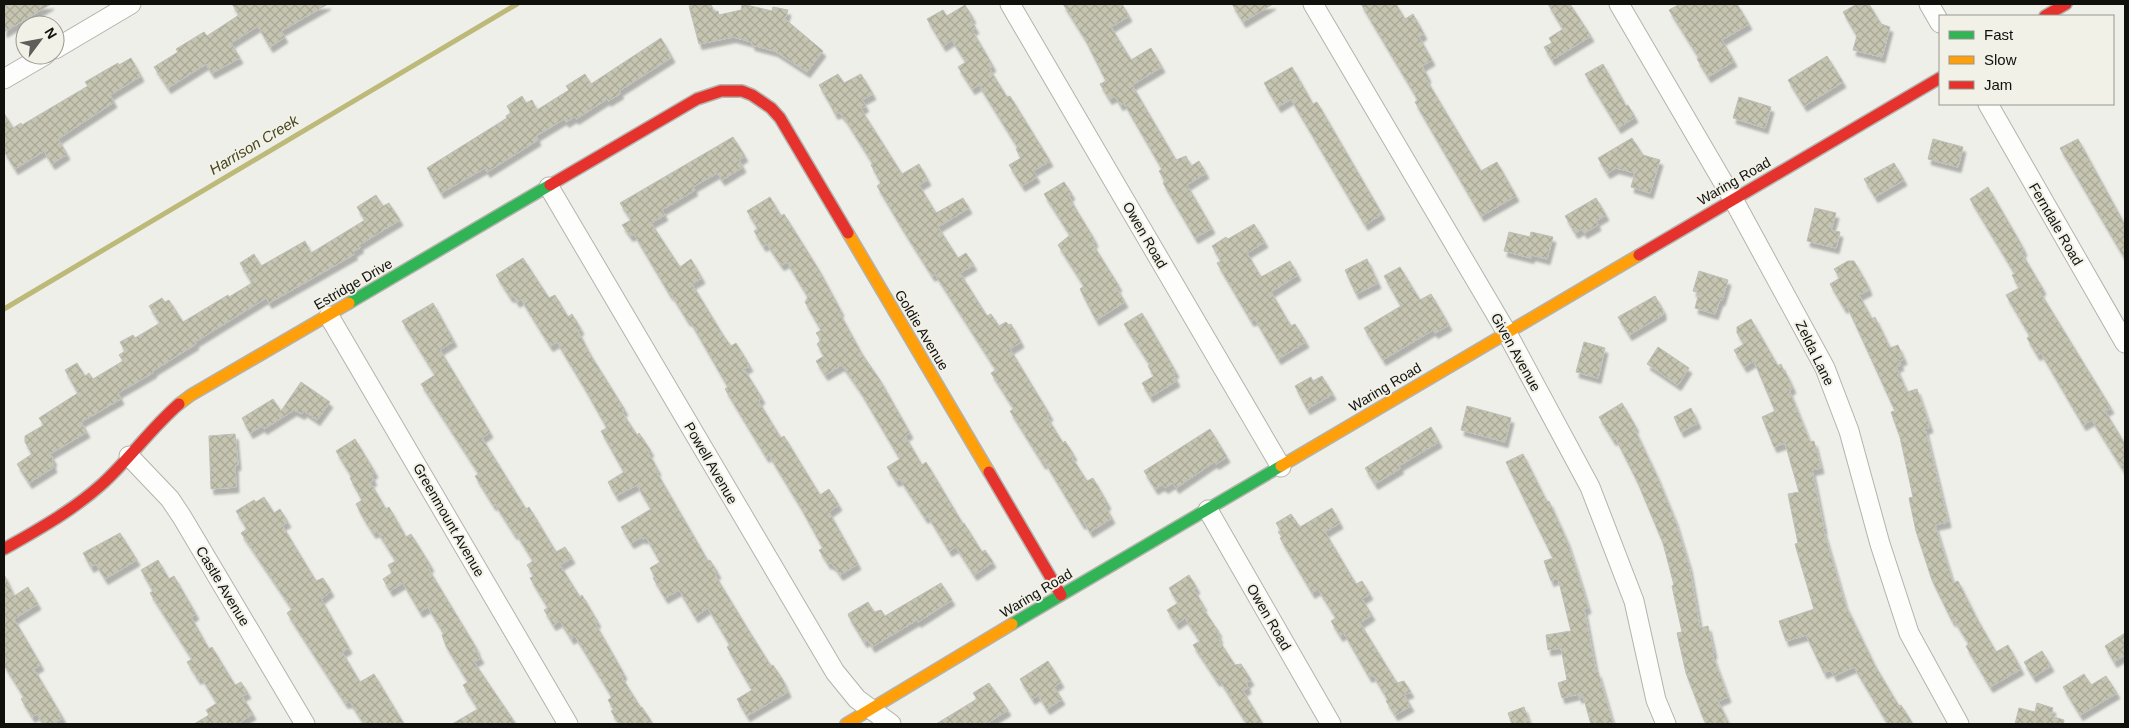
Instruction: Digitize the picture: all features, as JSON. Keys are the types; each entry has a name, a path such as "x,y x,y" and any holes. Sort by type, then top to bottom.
{"street":[{"path":"65,43 131,4"},
{"name":"Owen Road","path":"1010,4 1281,467"},
{"name":"Given Avenue","path":"1313,4 1507,333 1590,487 1634,601 1656,700 1666,724"},
{"name":"Zelda Lane","path":"1619,4 1733,199 1825,368 1849,432 1880,544 1909,634 1959,724"},
{"path":"1929,4 1939,21"},
{"path":"2047,15 2066,4"},
{"path":"4,79 28,65"},
{"name":"Waring Road","path":"846,724 1939,79"},
{"name":"Estridge Drive","path":"4,549 74,506 112,475 170,410 181,402 697,99 718,90 727,89 744,92"},
{"name":"Goldie Avenue","path":"744,92 767,104 780,118 1062,595"},
{"name":"Ferndale Road","path":"1989,105 2125,343"},
{"name":"Powell Avenue","path":"550,186 825,656 845,685 870,710 890,724"},
{"name":"Greenmount Avenue","path":"329,316 568,724"},
{"name":"Castle Avenue","path":"129,456 160,488 182,517 305,724"},
{"name":"Owen Road","path":"1208,510 1331,724"}],"building":[{"path":"4,4 51,4 33,15 15,15 15,25 4,32"},
{"path":"232,4 328,4 281,31 285,37 270,47 258,26 231,43 240,58 212,73 206,64 168,88 154,67 178,52 176,49 204,32 207,36 239,15"},
{"path":"711,4 714,12 718,11 719,15 741,10 742,4 772,11 773,7 788,10 785,19 823,51 807,72 775,51 752,45 752,42 733,37 699,44 689,6"},
{"path":"1063,4 1122,4 1129,16 1111,27 1131,60 1151,48 1162,67 1132,85 1176,160 1186,156 1191,166 1199,161 1206,173 1187,185 1212,228 1195,238 1163,183 1165,181 1159,171 1162,169 1124,103 1120,105 1115,96 1109,99 1100,84 1106,81 1085,39"},
{"path":"1232,4 1273,4 1243,22"},
{"path":"1361,4 1396,4 1405,19 1413,14 1424,34 1419,37 1432,60 1422,66 1428,77 1426,79 1481,171 1497,162 1516,196 1481,216 1415,102 1418,100"},
{"path":"1548,4 1570,4 1591,36 1552,60 1544,47 1552,43 1549,38 1563,29"},
{"path":"1680,4 1737,4 1749,24 1722,40 1734,61 1708,77 1697,59 1699,58 1669,10"},
{"path":"1857,4 1869,4 1881,24 1890,27 1882,57 1853,50 1857,36 1843,12"},
{"path":"965,5 973,18 970,19 976,28 972,30 993,66 989,68 1007,97 1010,96 1050,161 1033,171 1037,177 1022,186 1009,165 1021,158 1016,149 1018,148 979,85 972,89 958,67 966,62 952,40 943,46 927,19 943,10 947,16"},
{"path":"661,38 672,57 619,91 621,93 608,101 607,99 576,119 574,117 566,122 564,119 536,136 538,140 487,172 485,168 441,193 427,168 507,118 506,116 511,113 507,106 522,96 526,103 532,100 537,110 569,90 566,86 585,74 591,84"},
{"path":"1827,56 1843,82 1804,106 1788,80"},
{"path":"131,58 141,76 110,95 114,102 58,139 67,154 52,164 44,151 15,169 4,151 4,113 13,128 21,123 22,125 88,86 85,82 118,63 119,65"},
{"path":"1603,64 1626,106 1628,105 1635,117 1618,128 1585,74"},
{"path":"1292,67 1313,104 1317,102 1382,214 1365,225 1291,99 1278,107 1264,83"},
{"path":"838,74 844,83 861,74 873,94 862,100 866,106 861,109 902,174 919,164 928,180 919,185 936,213 963,198 969,208 938,227 958,258 966,253 974,265 960,273 987,316 991,314 999,326 1006,322 1009,325 1011,324 1021,342 1010,349 1050,415 1047,417 1063,443 1065,441 1074,455 1071,456 1087,481 1093,478 1108,504 1105,506 1112,518 1090,532 1084,522 1082,524 1045,462 1043,464 1010,411 1014,409 991,373 996,370 935,274 932,276 905,233 877,186 881,183 871,165 873,164 845,119 839,112 835,114 819,85"},
{"path":"1739,97 1771,107 1765,128 1733,118"},
{"path":"733,137 745,156 739,160 743,167 722,180 717,173 693,187 695,190 662,210 665,215 651,223 680,267 691,259 702,278 692,284 723,335 731,346 736,343 750,366 744,369 762,398 759,402 781,438 784,436 820,495 829,489 839,505 829,512 858,564 840,575 834,566 830,563 828,564 819,550 823,548 801,508 769,455 766,457 725,389 728,387 690,321 687,320 670,295 634,234 630,236 622,225 631,220 620,203"},
{"path":"1632,138 1643,155 1660,160 1650,193 1631,187 1635,173 1616,168 1607,173 1598,158"},
{"path":"1933,139 1963,147 1958,167 1928,159"},
{"path":"2078,139 2125,225 2125,259 2060,148"},
{"path":"1894,163 1904,180 1875,197 1864,179"},
{"path":"1064,182 1072,194 1069,196 1074,206 1093,237 1095,242 1092,243 1119,286 1116,287 1125,302 1096,320 1080,289 1084,286 1058,245 1070,235 1044,194"},
{"path":"1988,187 2021,244 2024,251 2021,252 2043,289 2040,292 2111,408 2105,411 2125,444 2125,473 2092,420 2083,425 2041,353 2037,355 2027,338 2030,336 2006,295 2019,288 2012,275 2015,274 1970,199"},
{"path":"376,195 383,206 389,203 400,220 359,245 361,247 353,252 355,254 269,303 266,298 195,342 196,344 154,372 118,393 121,399 81,422 87,432 50,454 54,460 52,462 54,467 29,483 17,464 32,454 25,442 25,436 44,425 39,418 78,393 65,370 77,363 85,376 89,373 93,379 123,361 119,355 125,351 120,342 133,335 135,338 160,323 149,306 162,298 165,302 169,300 183,322 252,283 240,263 254,254 261,266 305,241 311,253 365,220 357,207"},
{"path":"770,197 781,216 784,214 819,270 862,354 880,380 910,433 905,436 922,465 926,462 963,524 982,552 985,550 993,562 974,575 956,547 949,551 928,516 925,518 900,479 896,481 887,467 900,459 860,391 842,365 825,375 816,361 824,356 817,344 821,340 816,333 821,330 805,302 808,297 787,262 781,265 767,244 763,246 754,231 758,229 747,211"},
{"path":"1596,198 1606,215 1596,221 1598,225 1584,233 1582,229 1575,233 1565,216"},
{"path":"1815,208 1836,213 1831,230 1840,232 1836,248 1807,241"},
{"path":"1254,224 1265,242 1247,253 1261,277 1290,261 1298,275 1271,292 1291,326 1295,324 1306,342 1278,359 1255,319 1251,321 1217,263 1221,261 1212,246"},
{"path":"1509,232 1530,237 1531,232 1553,237 1547,259 1532,255 1531,258 1504,251"},
{"path":"523,258 549,298 555,295 568,317 572,314 581,329 578,331 590,354 625,410 622,412 637,435 639,433 651,451 648,452 658,470 656,471 708,561 710,560 718,573 715,575 771,666 773,665 783,680 788,692 747,716 737,699 752,690 727,647 730,645 708,608 695,617 679,590 665,598 653,578 655,577 650,568 660,562 646,537 631,543 621,527 651,509 637,485 616,496 608,482 624,472 601,431 607,428 584,387 557,342 550,346 521,299 517,302 513,296 510,297 496,275"},
{"path":"1367,259 1378,283 1356,294 1345,270"},
{"path":"1848,261 1854,261 1866,282 1869,290 1859,295 1872,319 1875,317 1890,348 1898,345 1904,359 1899,361 1901,365 1896,367 1907,392 1917,389 1930,427 1925,429 1948,522 1935,525 1953,583 1958,581 1996,652 2008,645 2021,669 1990,687 1966,646 1969,644 1954,620 1952,621 1932,580 1916,531 1909,498 1913,497 1900,437 1891,412 1895,411 1847,306 1844,308 1830,284 1840,278 1834,269"},
{"path":"1400,267 1420,300 1431,294 1449,325 1435,333 1433,330 1383,360 1364,328 1401,306 1384,276"},
{"path":"1699,271 1728,280 1722,300 1720,300 1715,314 1695,308 1699,293 1693,291"},
{"path":"1655,296 1663,310 1663,315 1629,335 1618,317"},
{"path":"433,303 454,341 440,350 490,432 482,438 526,509 529,507 556,552 565,547 572,558 560,565 580,597 582,595 598,622 595,623 624,674 621,676 653,724 619,724 611,711 614,710 608,700 612,697 575,636 571,639 560,621 553,625 544,610 548,608 530,578 534,576 527,565 533,561 516,533 514,534 495,504 493,505 475,476 479,474 421,384 435,375 402,321"},
{"path":"1142,313 1176,372 1173,374 1177,381 1150,397 1142,383 1154,376 1148,366 1150,365 1124,324"},
{"path":"1751,319 1778,366 1781,364 1785,371 1793,388 1789,390 1810,442 1814,441 1821,468 1812,470 1823,529 1845,604 1874,664 1899,706 1901,705 1913,724 1888,724 1854,667 1834,676 1831,670 1824,673 1806,635 1786,641 1779,621 1814,609 1795,544 1798,543 1788,494 1799,492 1785,443 1774,447 1762,417 1775,411 1754,361 1744,367 1734,350 1744,344 1737,333 1737,327"},
{"path":"1584,342 1605,348 1598,378 1576,372"},
{"path":"1658,347 1689,368 1678,385 1647,364"},
{"path":"1322,376 1333,394 1307,409 1295,386 1311,377 1313,381"},
{"path":"301,382 330,402 317,420 304,411 302,414 294,410 264,429 262,426 250,433 242,418 273,399 281,411"},
{"path":"1622,403 1636,427 1634,428 1675,520 1689,566 1700,628 1708,626 1714,653 1712,654 1728,697 1718,701 1729,724 1706,724 1702,715 1686,673 1677,633 1682,632 1672,586 1674,585 1663,543 1638,483 1616,439 1613,440 1599,417"},
{"path":"1467,406 1511,418 1505,442 1461,430"},
{"path":"1691,408 1698,423 1681,432 1674,417"},
{"path":"1431,427 1439,442 1399,466 1401,468 1375,484 1365,468"},
{"path":"1210,429 1227,457 1216,464 1214,462 1176,488 1173,483 1165,488 1162,485 1155,489 1144,471"},
{"path":"235,434 238,465 235,465 236,487 211,489 209,436"},
{"path":"355,439 375,472 371,475 374,480 370,482 386,509 389,507 406,537 411,534 431,566 428,568 477,649 481,658 474,662 516,724 452,724 478,709 463,685 468,682 446,646 442,635 444,634 428,607 420,612 403,583 390,591 383,579 392,573 388,565 396,561 377,531 373,533 364,519 356,504 362,500 350,478 352,477 336,451"},
{"path":"1523,454 1547,502 1549,501 1567,541 1588,608 1584,609 1596,672 1598,672 1613,724 1591,724 1583,696 1579,698 1578,694 1562,698 1558,683 1567,680 1561,648 1548,650 1546,635 1571,631 1558,578 1551,581 1544,561 1553,558 1506,462"},
{"path":"264,497 274,513 280,509 288,522 282,525 316,581 323,578 331,591 321,599 349,648 342,652 360,682 374,674 404,724 364,724 350,702 345,703 287,613 292,609 241,533 247,529 236,511 254,500 256,502"},
{"path":"1332,508 1340,523 1325,532 1356,584 1362,581 1370,594 1362,599 1372,615 1360,623 1397,683 1404,681 1411,692 1404,695 1411,706 1395,715 1373,675 1369,677 1344,633 1340,636 1331,621 1336,618 1318,589 1312,593 1278,532 1281,531 1276,523 1291,514 1300,527"},
{"path":"120,533 137,560 105,579 96,564 91,567 83,553"},
{"path":"158,560 169,579 174,576 196,614 191,617 209,649 212,647 235,685 241,682 248,693 242,696 253,714 237,724 194,724 209,715 206,710 217,703 201,677 198,679 187,662 192,659 150,593 153,591 141,570"},
{"path":"4,574 14,596 28,587 38,604 14,619 41,665 34,669 63,718 52,724 43,724 37,714 32,717 21,699 24,697 4,665"},
{"path":"1189,575 1197,588 1194,590 1204,606 1202,607 1219,632 1217,633 1220,638 1218,639 1235,665 1241,664 1251,680 1246,683 1248,688 1243,691 1263,724 1247,724 1219,679 1217,681 1193,645 1200,641 1185,618 1176,624 1167,610 1178,603 1169,588"},
{"path":"941,583 952,600 918,622 917,620 872,647 868,640 864,642 849,617 848,614 868,602 874,612 881,610 885,616"},
{"path":"2125,633 2125,655 2114,662 2105,646"},
{"path":"2042,651 2051,666 2033,677 2024,662"},
{"path":"1048,661 1061,682 1054,687 1062,699 1047,709 1038,695 1032,699 1020,679"},
{"path":"2084,674 2091,685 2106,676 2117,693 2080,715 2063,687"},
{"path":"989,683 1008,710 986,724 936,724 977,699 973,693"},
{"path":"2037,703 2053,708 2051,716 2064,720 2063,724 2015,724 2019,708 2035,712"},
{"path":"1524,707 1530,724 1512,724 1508,713"}],"waterway":[{"name":"Harrison Creek","path":"4,309 517,4"}],"traffic: fast":[{"path":"349,303 550,185"},
{"path":"1012,624 1281,466"}],"traffic: slow":[{"path":"848,233 989,472"},
{"path":"1281,466 1639,255"},
{"path":"179,404 191,395 349,303"},
{"path":"846,724 1012,624"}],"traffic: jam":[{"path":"2047,15 2066,4"},
{"path":"1639,255 1939,79"},
{"path":"550,185 697,99 721,91 742,91 752,95 771,108 780,118 848,233"},
{"path":"4,549 54,520 101,485 179,404"},
{"path":"989,472 1061,595"}]}
